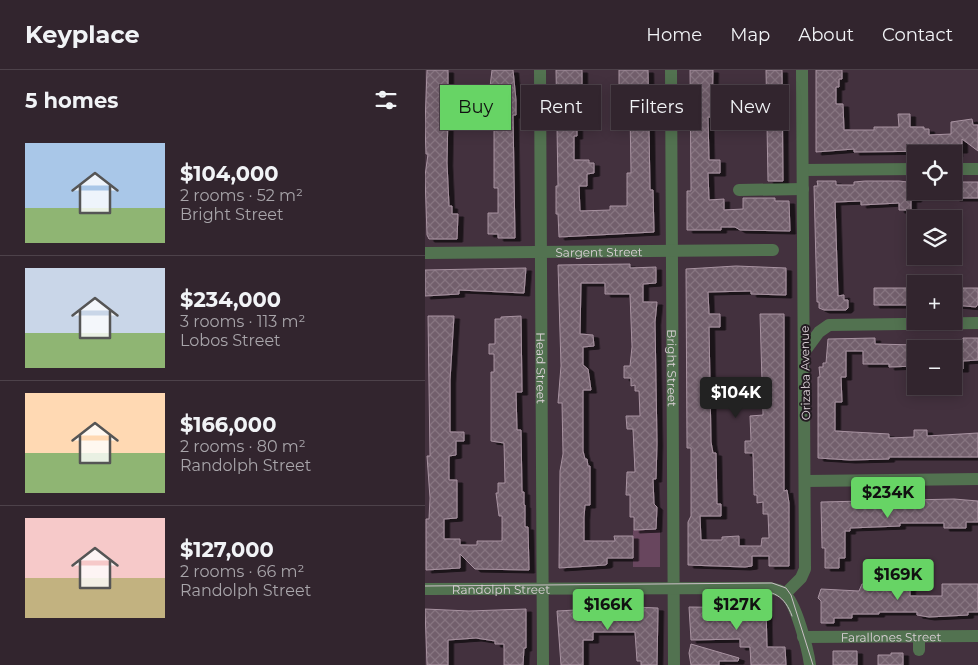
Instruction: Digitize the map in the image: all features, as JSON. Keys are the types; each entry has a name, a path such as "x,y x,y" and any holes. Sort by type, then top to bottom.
{"street":[{"name":"Head Street","path":"540,70 543,665"},
{"name":"Bright Street","path":"671,70 674,665"},
{"name":"Orizaba Avenue","path":"785,594 801,578 805,569 806,481 802,70"},
{"path":"803,170 907,169"},
{"path":"962,169 978,169"},
{"path":"739,190 803,189"},
{"name":"Sargent Street","path":"425,253 773,250"},
{"path":"805,351 819,332 829,325 978,323"},
{"path":"806,481 978,479"},
{"name":"Randolph Street","path":"425,590 759,587 777,590 785,594"},
{"path":"785,594 803,637 810,665"},
{"path":"919,636 919,650"},
{"name":"Farallones Street","path":"803,637 978,636"}],"shaded area":[{"path":"633,530 660,530 660,567 633,567"}],"building":[{"path":"427,70 448,70 448,85 440,85 440,130 448,130 449,206 452,206 452,214 458,214 457,239 429,239 427,235 425,176 428,154 426,154"},
{"path":"492,70 513,70 516,100 516,115 513,115 515,238 498,238 498,234 488,234 488,213 498,213 498,188 494,188 494,130 511,130 511,85 490,85"},
{"path":"556,70 582,70 582,85 556,85"},
{"path":"619,70 648,70 648,85 619,85"},
{"path":"690,70 713,70 711,117 708,117 709,160 720,160 720,173 708,173 709,200 724,199 724,210 743,209 743,198 775,198 775,201 789,201 790,231 740,230 735,227 721,227 721,230 687,230 687,191 691,191 690,130 701,130 701,85 690,85"},
{"path":"766,70 782,70 782,85 766,85"},
{"path":"816,70 842,70 842,79 839,79 839,87 836,87 836,104 843,104 844,130 874,130 874,127 899,127 898,114 910,114 910,127 929,129 929,135 951,134 951,122 972,119 973,125 978,125 978,151 962,139 962,145 907,145 907,151 854,152 854,149 816,152"},
{"path":"557,130 577,130 577,136 574,136 574,160 589,160 589,163 594,163 594,173 587,174 587,186 579,186 580,211 610,210 610,206 627,206 627,173 631,173 630,130 649,130 650,190 653,190 654,232 559,237 558,214 556,214 556,186 558,186"},
{"path":"767,130 783,130 783,181 768,181"},
{"path":"817,181 836,181 836,185 854,185 854,182 865,181 907,182 907,200 911,200 911,210 899,210 899,203 861,205 861,201 835,202 838,296 844,295 844,300 848,300 848,308 846,310 824,310 819,308 819,302 817,302 814,186 818,186"},
{"path":"962,182 978,182 978,198 962,198"},
{"path":"630,264 630,268 656,267 656,283 643,284 643,302 657,302 655,322 657,443 656,479 653,479 654,504 657,507 656,529 634,530 634,517 630,517 630,495 626,495 627,472 635,472 633,429 627,429 626,416 640,416 639,391 635,391 635,385 631,386 631,378 624,378 624,366 630,366 632,347 630,294 605,294 605,283 581,283 580,334 593,335 594,346 583,347 583,365 588,369 591,390 583,390 583,451 588,466 590,466 590,505 585,505 584,541 615,541 614,536 633,536 633,558 607,558 607,564 605,565 559,568 560,471 563,454 562,403 558,403 561,366 558,265"},
{"path":"736,266 786,268 786,295 751,294 751,291 708,292 709,314 720,314 720,327 709,327 711,442 713,453 716,453 717,504 721,504 721,516 700,516 701,540 722,540 722,537 739,536 739,546 761,546 762,538 769,538 768,514 763,514 763,502 757,503 757,495 754,495 753,453 745,453 745,441 751,441 750,416 763,415 760,314 784,314 784,491 787,490 789,503 789,566 769,566 769,556 752,556 752,566 745,567 688,565 688,522 691,516 691,448 687,448 686,269"},
{"path":"526,268 524,293 459,290 459,294 425,296 425,270"},
{"path":"874,288 907,288 907,305 874,305"},
{"path":"962,288 978,288 978,304 976,307 962,306"},
{"path":"428,316 454,316 450,380 450,432 464,432 464,441 456,441 456,455 449,456 449,480 457,480 457,518 444,519 444,539 460,539 460,545 477,545 477,541 502,541 502,516 499,516 496,493 498,493 498,483 505,483 504,443 491,441 491,372 494,372 494,354 489,354 489,344 495,344 495,319 521,316 522,392 516,392 517,430 521,430 522,492 524,492 525,527 528,527 529,570 475,569 460,554 460,568 426,570 426,519 429,519 430,498 427,456 430,456"},
{"path":"875,338 875,344 907,345 907,366 889,367 889,364 863,364 863,351 846,351 846,377 841,377 842,402 835,402 835,431 889,434 889,438 914,437 914,430 927,430 927,436 978,433 978,457 889,457 889,459 850,460 818,458 818,377 820,377 819,367 823,367 823,363 826,363 828,339"},
{"path":"963,338 978,338 978,360 963,361 962,369 962,343"},
{"path":"954,499 978,501 978,522 966,522 966,528 944,528 944,523 900,523 900,526 850,528 850,531 845,531 845,558 839,558 839,568 825,568 825,548 822,548 821,502"},
{"path":"895,582 907,582 907,586 910,586 910,596 942,596 942,584 978,584 978,612 968,612 968,615 929,617 917,615 917,612 879,612 879,614 852,614 852,618 834,618 834,623 821,623 821,601 818,598 821,589 859,591 862,584 895,584"},
{"path":"633,607 658,608 657,665 641,665 641,661 637,661 635,632 593,632 593,640 583,640 583,665 561,665 557,611"},
{"path":"689,607 766,608 767,647 785,647 786,665 751,665 750,647 740,647 740,639 691,640"},
{"path":"425,609 469,611 526,609 526,648 524,648 523,665 504,665 504,644 495,644 495,641 476,638 448,640 448,665 427,665"},
{"path":"691,644 739,658 738,661 719,661 719,665 691,665 689,653"},
{"path":"833,651 857,651 857,665 833,665"},
{"path":"891,653 903,653 903,665 878,665 878,655 891,655"}],"tram line":[{"path":"425,586 772,583 786,588 791,595 813,665"},
{"path":"752,590 766,591 782,599 792,616"}]}
